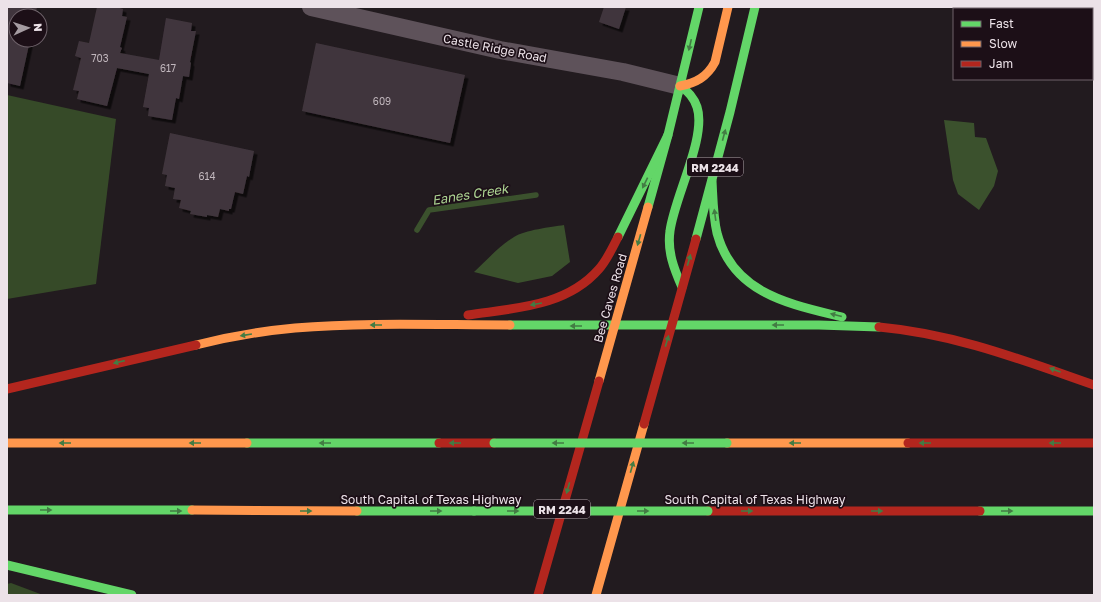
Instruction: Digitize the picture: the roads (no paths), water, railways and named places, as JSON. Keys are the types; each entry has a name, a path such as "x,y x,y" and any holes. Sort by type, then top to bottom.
{"main road":[{"name":"Bee Caves Road","path":"538,595 668,135 699,7"},
{"path":"680,86 697,81 712,70 716,62 728,7"},
{"name":"RM 2244","path":"596,595 712,181 755,7"},
{"path":"680,86 687,90 696,102 699,120 695,142 670,230 670,256 673,268 682,288"},
{"path":"398,325 544,303 564,296 582,285 600,268 607,256 668,135"},
{"path":"712,181 714,209 719,239 727,256 744,280 760,292 780,301 887,328"},
{"path":"7,389 166,351 260,332 329,326 398,325 819,325 887,328 937,335 990,348 1094,385"},
{"path":"7,443 1094,443"},
{"name":"South Capital of Texas Highway","path":"7,510 1094,511"},
{"path":"7,565 132,595"}],"street":[{"name":"Castle Ridge Road","path":"311,7 500,50 623,72 680,86"}],"waterway":[{"name":"Eanes Creek","path":"417,230 429,210 536,195"}]}
